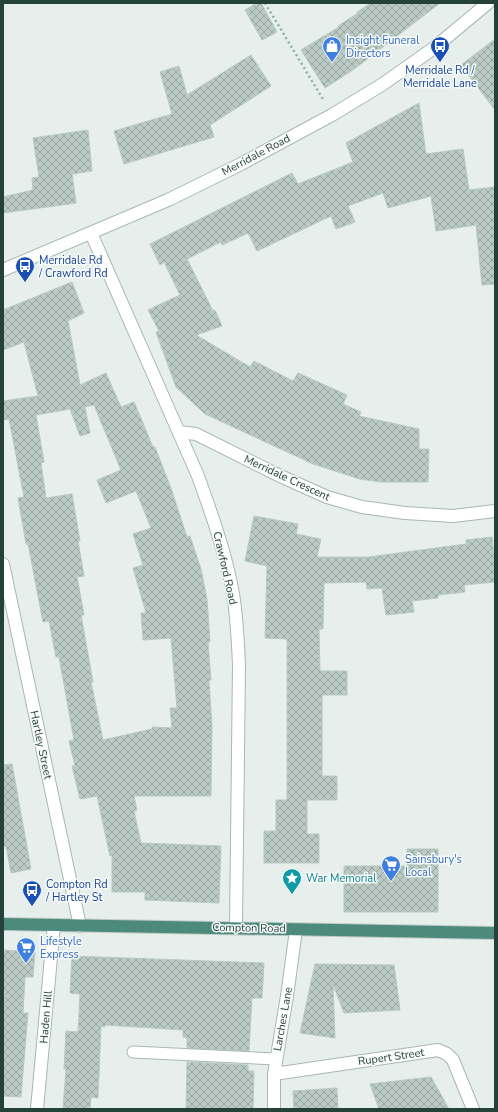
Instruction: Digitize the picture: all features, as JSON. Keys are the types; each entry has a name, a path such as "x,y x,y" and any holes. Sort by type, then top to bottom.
{"highway":[{"name":"Compton Road","path":"3,924 495,933"}],"street":[{"name":"Merridale Road","path":"3,270 168,200 241,164 332,115 383,84 434,48 488,3"},
{"name":"Crawford Road","path":"91,233 198,476 213,517 233,595 238,637 239,665 236,928"},
{"name":"Merridale Crescent","path":"179,432 196,434 278,475 327,497 362,507 405,513 453,516 495,511"},
{"name":"Hartley Street","path":"3,564 80,926"},
{"name":"Haden Hill","path":"38,1109 54,925"},
{"name":"Larches Lane","path":"274,1109 274,1074 296,930"},
{"name":"Rupert Street","path":"274,1074 438,1050 447,1054 453,1060 472,1109"}],"lane":[{"path":"133,1052 276,1059"}],"path":[{"path":"265,3 332,115"}],"building":[{"path":"257,3 261,3 277,32 262,40 245,10"},
{"path":"371,3 440,3 353,70 325,88 301,50 339,27 338,26"},
{"path":"495,39 495,110 461,65"},
{"path":"251,55 271,86 210,125 214,137 124,164 114,131 172,114 160,72 179,66 187,95"},
{"path":"419,103 426,154 463,149 469,190 495,187 495,284 482,285 476,225 436,231 431,196 388,208 383,193 348,206 355,222 336,229 331,216 257,251 248,233 222,245 221,242 187,259 213,311 215,310 222,326 196,335 250,367 254,361 293,381 298,373 347,395 343,404 361,412 359,416 419,429 419,449 429,449 428,482 381,482 360,479 313,464 205,414 176,387 156,332 159,331 148,310 180,295 164,262 160,265 150,244 292,173 298,184 353,162 346,143"},
{"path":"88,130 92,171 72,174 76,203 3,213 3,197 33,190 32,178 39,177 33,138"},
{"path":"72,282 84,313 68,321 80,385 106,373 121,407 134,402 153,447 155,447 172,491 187,537 190,536 201,569 207,599 210,642 208,642 211,680 209,680 212,727 211,796 134,796 137,810 134,811 141,843 221,846 219,903 145,900 145,892 112,892 112,855 110,856 97,796 80,799 72,766 75,766 69,741 74,740 59,657 56,657 49,621 43,622 28,544 26,544 18,498 24,497 9,419 3,420 3,401 38,396 24,342 3,350 3,310","holes":["94,405 121,470 97,480 106,503 136,491 151,528 133,534 143,565 133,568 146,613 141,613 143,640 171,638 177,708 170,708 172,728 152,727 152,729 103,740 91,682 93,682 81,615 84,615 77,577 84,576 72,494 46,498 41,463 44,462 36,415 70,409 80,436 90,433 85,407"]},
{"path":"254,516 298,524 296,534 321,539 317,557 369,557 466,544 466,540 492,537 495,582 464,585 465,592 438,595 438,598 412,601 414,612 386,615 382,588 367,589 366,582 324,583 323,629 319,629 320,671 347,671 347,695 322,695 322,776 337,776 337,800 307,800 307,834 319,834 319,863 264,863 264,831 276,831 276,800 287,800 287,639 265,638 267,566 245,561"},
{"path":"12,764 31,869 11,873 6,846 3,847 3,765"},
{"name":"Sainsbury's Local","path":"407,849 438,849 438,912 344,912 344,866 407,866"},
{"path":"3,950 35,952 33,977 25,977 23,1013 28,1013 21,1097 3,1096 3,1018 5,991 3,991"},
{"path":"72,956 264,963 262,998 252,998 249,1051 187,1048 187,1038 183,1037 183,1030 101,1026 98,1098 91,1097 90,1109 63,1109 66,1069 64,1069 66,1031 78,1032 80,994 70,993"},
{"path":"315,964 394,965 400,1010 344,1013 333,984 335,1038 300,1033"},
{"path":"187,1062 248,1065 248,1071 254,1071 253,1109 186,1109"},
{"path":"431,1077 449,1109 379,1109 370,1084"},
{"path":"337,1088 338,1109 294,1109 293,1091"}],"place":[{"name":"Insight Funeral Directors","path":"332,63"},
{"name":"Merridale Rd / Merridale Lane","path":"440,63"},
{"name":"Merridale Rd / Crawford Rd","path":"25,283"},
{"name":"Sainsbury's Local","path":"391,882"},
{"name":"War Memorial","path":"292,895"},
{"name":"Compton Rd / Hartley St","path":"32,907"},
{"name":"Lifestyle Express","path":"26,964"}]}
